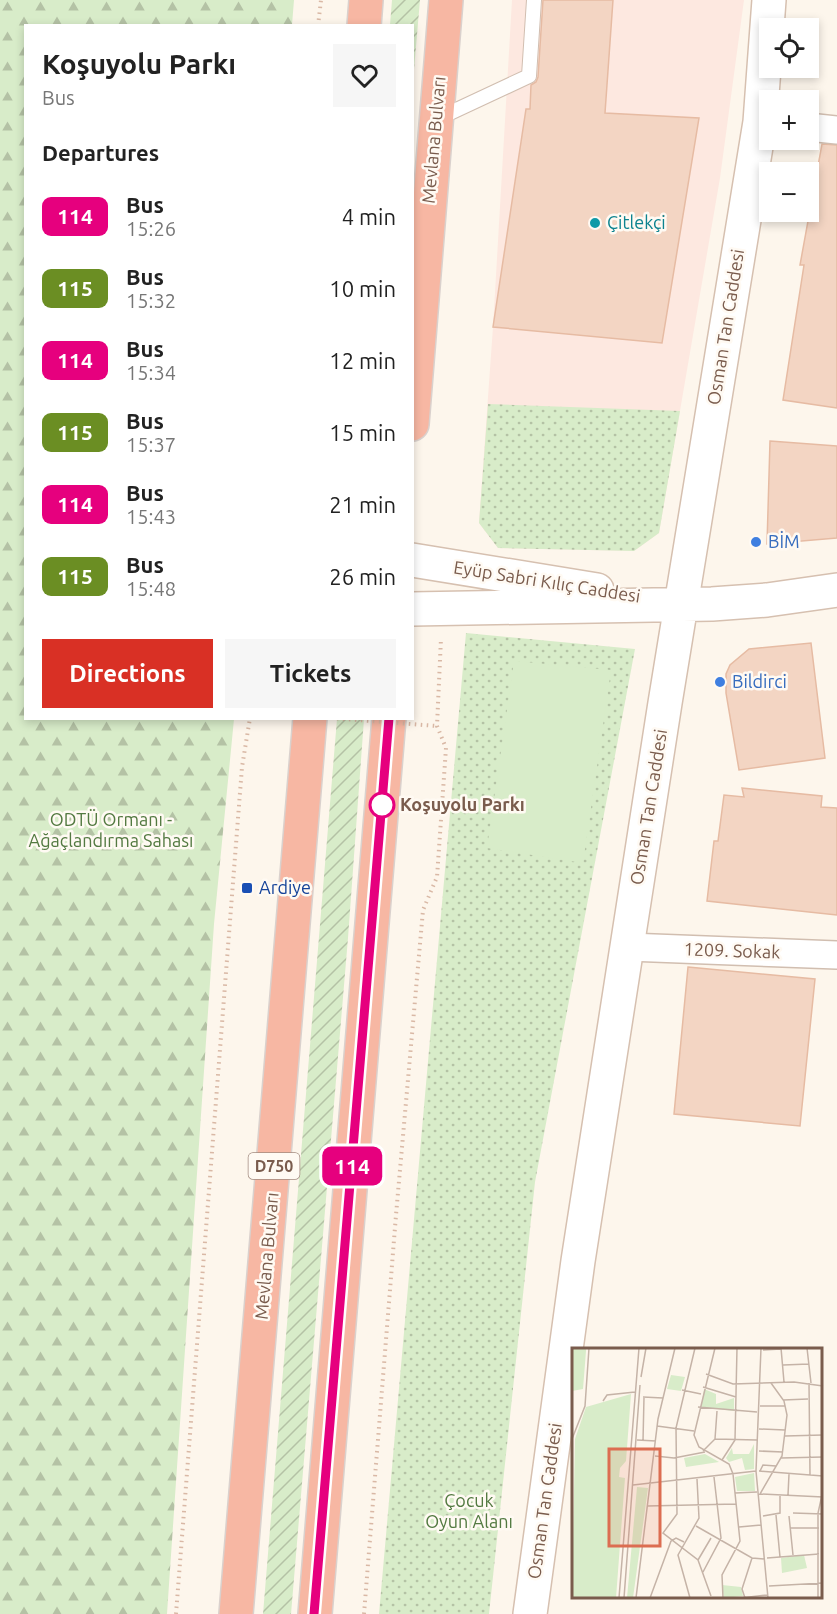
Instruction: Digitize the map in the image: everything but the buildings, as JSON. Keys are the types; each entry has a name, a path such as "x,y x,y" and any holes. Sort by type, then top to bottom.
{"highway":[{"path":"364,24 366,0"},
{"name":"Mevlana Bulvarı","path":"414,399 446,0"},
{"name":"Mevlana Bulvarı","path":"236,1614 310,720"},
{"path":"315,1614 389,720"}],"street":[{"name":"Osman Tan Caddesi","path":"766,90 769,0"},
{"path":"819,128 837,130"},
{"name":"Osman Tan Caddesi","path":"530,1614 578,1261 665,703 760,150"},
{"name":"Eyüp Sabri Kılıç Caddesi","path":"414,560 682,604"},
{"path":"470,608 461,600 460,588 465,578 475,570"},
{"name":"Eyüp Sabri Kılıç Caddesi","path":"414,609 741,603 837,590"},
{"name":"1209. Sokak","path":"628,947 837,955"}],"lane":[{"path":"436,120 529,76 534,0"}],"path":[{"path":"318,24 321,0"},
{"path":"364,1614 423,910 437,877 446,748 437,726 440,654"},
{"path":"176,1614 242,767 250,720"},
{"path":"358,720 437,726"}],"shaded area":[{"path":"512,0 744,0 720,178 659,533 634,551 498,548 479,523"}],"green space":[{"name":"ODTÜ Ormanı - Ağaçlandırma Sahası","path":"0,0 294,0 292,24 24,24 24,720 234,720 214,924 167,1614 0,1614"},
{"path":"392,0 420,0 414,69 414,24 390,24"},
{"path":"488,404 680,411 659,533 634,551 498,548 479,523"},
{"name":"Koşuyolu Parkı","path":"466,633 635,649 535,1182 489,1614 379,1614"},
{"path":"514,661 611,670 583,863 487,848"},
{"path":"337,720 364,720 348,938 291,1614 263,1614"}],"bus line":[{"name":"114","path":"314,1614 389,720"}],"place":[{"name":"Çitlekçi","path":"595,223"},
{"name":"BİM","path":"756,542"},
{"name":"Bildirci","path":"720,682"},
{"name":"Koşuyolu Parkı","path":"382,805"},
{"name":"Ardiye","path":"247,888"}],"park label":[{"name":"Çocuk Oyun Alanı","path":"469,1511"}]}
